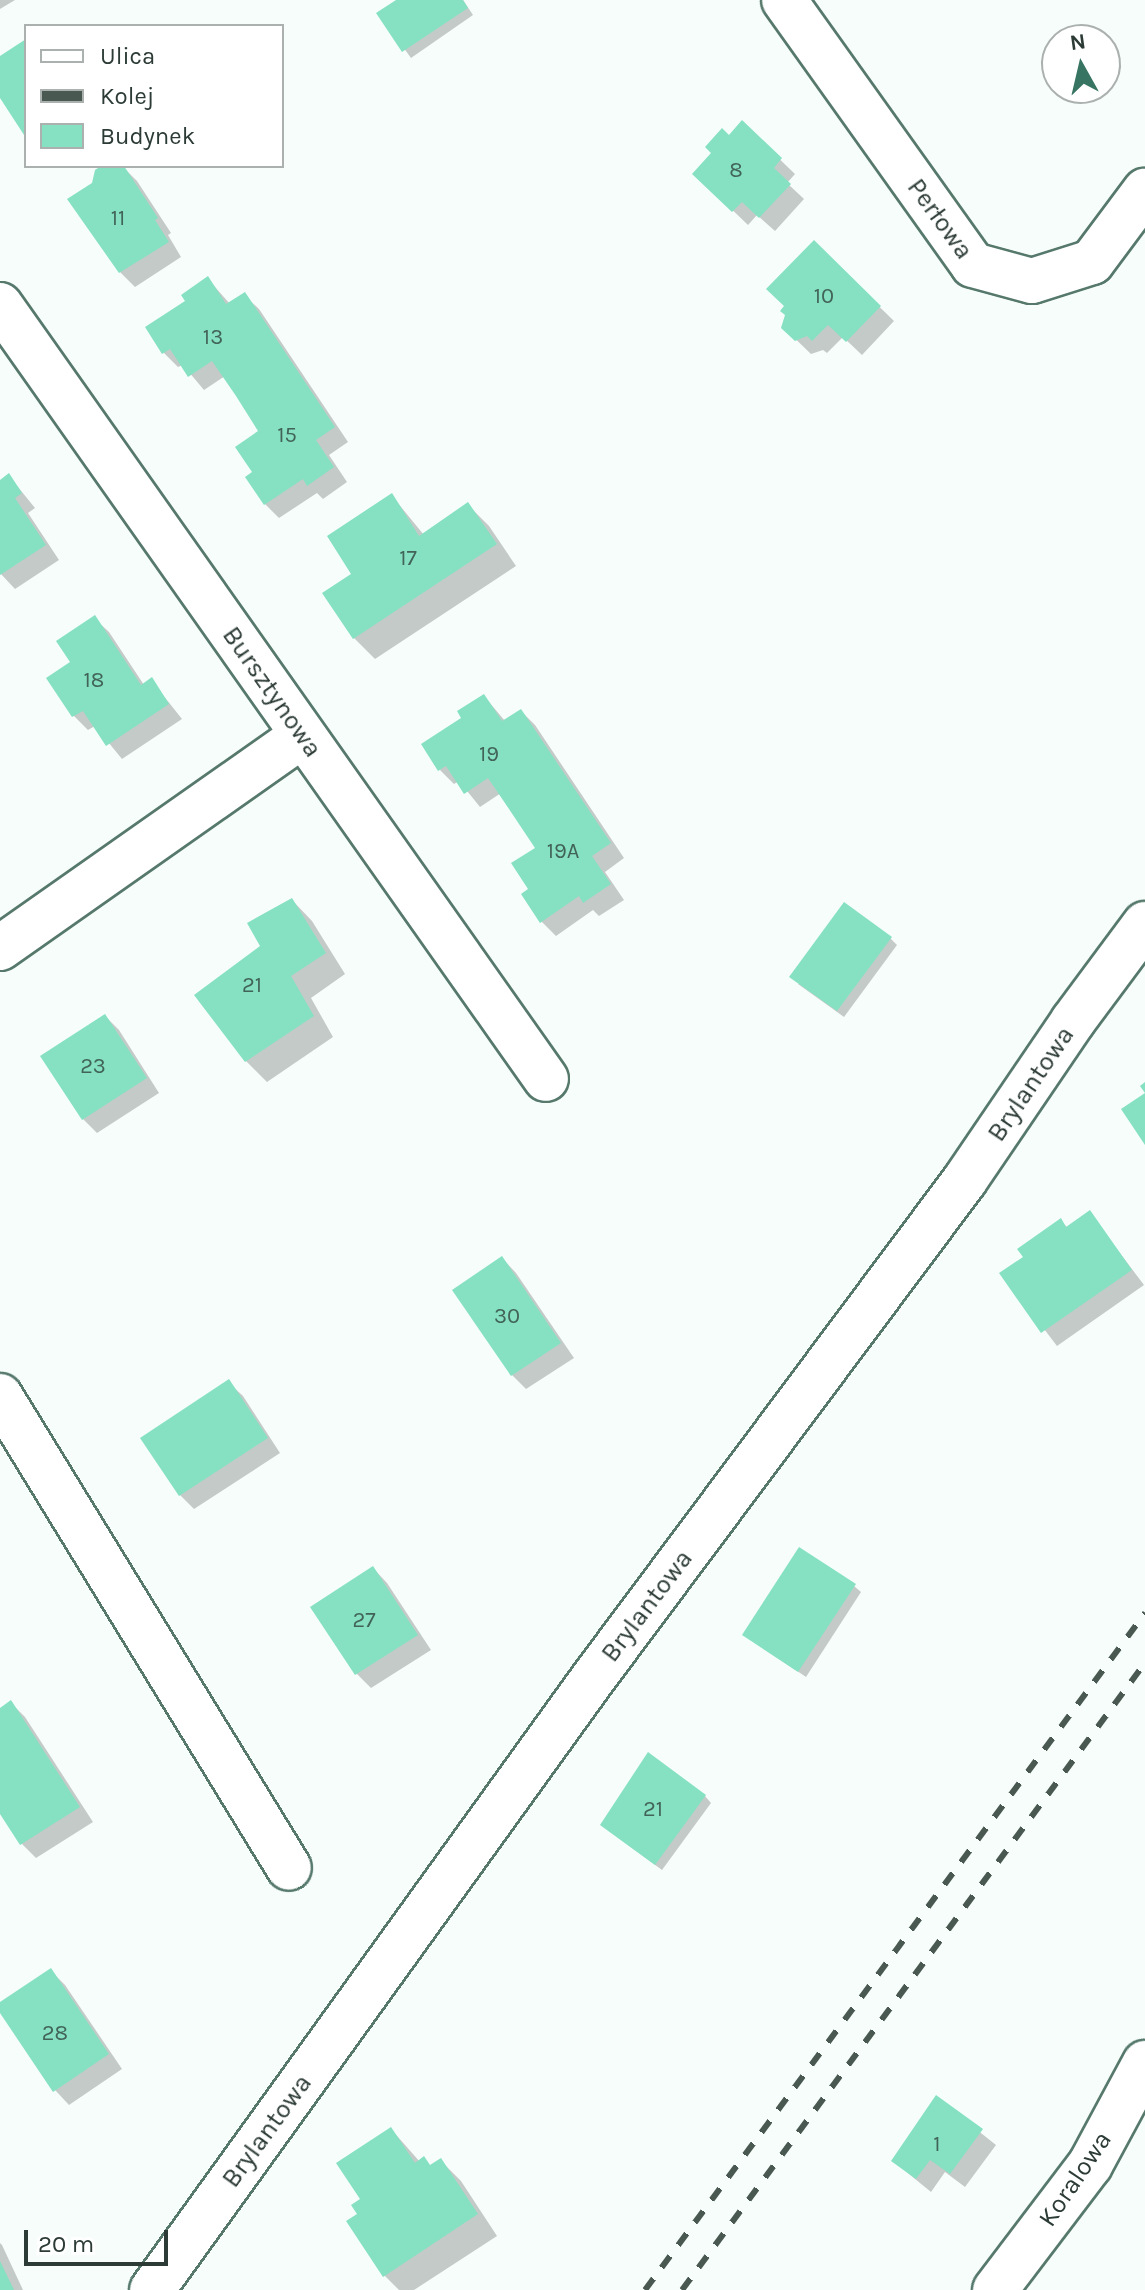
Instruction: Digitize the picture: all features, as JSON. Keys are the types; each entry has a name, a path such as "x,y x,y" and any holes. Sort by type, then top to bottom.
{"street":[{"name":"Perłowa","path":"784,0 973,265 1032,281 1092,262 1145,191"},
{"name":"Bursztynowa","path":"0,305 546,1079"},
{"path":"0,948 303,735"},
{"name":"Brylantowa","path":"152,2290 594,1677 965,1180 1073,1021 1145,924"},
{"path":"0,1396 289,1868"},
{"name":"Koralowa","path":"995,2290 1090,2165 1145,2063"}],"building":[{"path":"396,0 463,0 468,8 402,52 376,13"},
{"path":"24,40 24,135 0,98 0,56"},
{"path":"742,120 782,158 774,168 791,184 759,218 742,202 732,212 692,174 711,153 705,147 722,128 729,135"},
{"path":"125,168 158,218 155,220 169,242 119,273 67,199 92,183 95,170"},
{"path":"814,240 881,306 846,342 828,325 812,341 807,336 795,341 781,328 785,315 780,311 784,306 766,289"},
{"path":"208,276 226,304 245,292 335,427 316,440 334,467 307,486 303,479 264,505 245,477 252,472 235,447 258,431 236,396 212,361 188,377 170,349 162,354 145,327 185,301 181,295"},
{"path":"9,473 22,493 15,498 46,545 0,575 0,480"},
{"path":"392,493 419,536 468,502 497,544 353,639 322,593 351,574 327,536"},
{"path":"95,615 141,685 152,677 169,704 106,746 83,711 72,717 46,678 70,662 56,641"},
{"path":"484,694 502,721 521,709 611,843 592,856 611,884 583,903 579,896 540,923 521,894 528,889 511,863 535,848 488,778 464,794 446,766 438,771 421,744 461,718 457,711"},
{"path":"292,898 326,953 291,976 314,1016 245,1062 194,995 260,946 247,923"},
{"path":"844,902 892,937 837,1011 789,977"},
{"path":"105,1014 147,1078 82,1120 40,1056"},
{"path":"1145,1093 1145,1145 1121,1109"},
{"path":"1090,1210 1132,1270 1041,1333 999,1273 1023,1257 1017,1249 1061,1218 1066,1227"},
{"path":"502,1256 561,1343 511,1376 452,1290"},
{"path":"229,1379 268,1438 179,1496 140,1438"},
{"path":"799,1547 856,1584 798,1672 742,1635"},
{"path":"373,1566 418,1635 355,1675 310,1607"},
{"path":"11,1700 80,1807 20,1845 0,1814 0,1708"},
{"path":"648,1752 706,1795 655,1865 600,1825"},
{"path":"51,1968 109,2054 53,2092 0,2013 0,2002"},
{"path":"936,2095 983,2129 950,2174 930,2160 916,2179 891,2161"},
{"path":"391,2127 415,2163 424,2156 430,2165 441,2158 478,2214 383,2277 346,2221 357,2214 351,2205 360,2199 336,2163"},
{"path":"0,2261 14,2290 0,2290"}],"railway":[{"path":"645,2290 1145,1613"},
{"path":"682,2290 1145,1663"}]}
